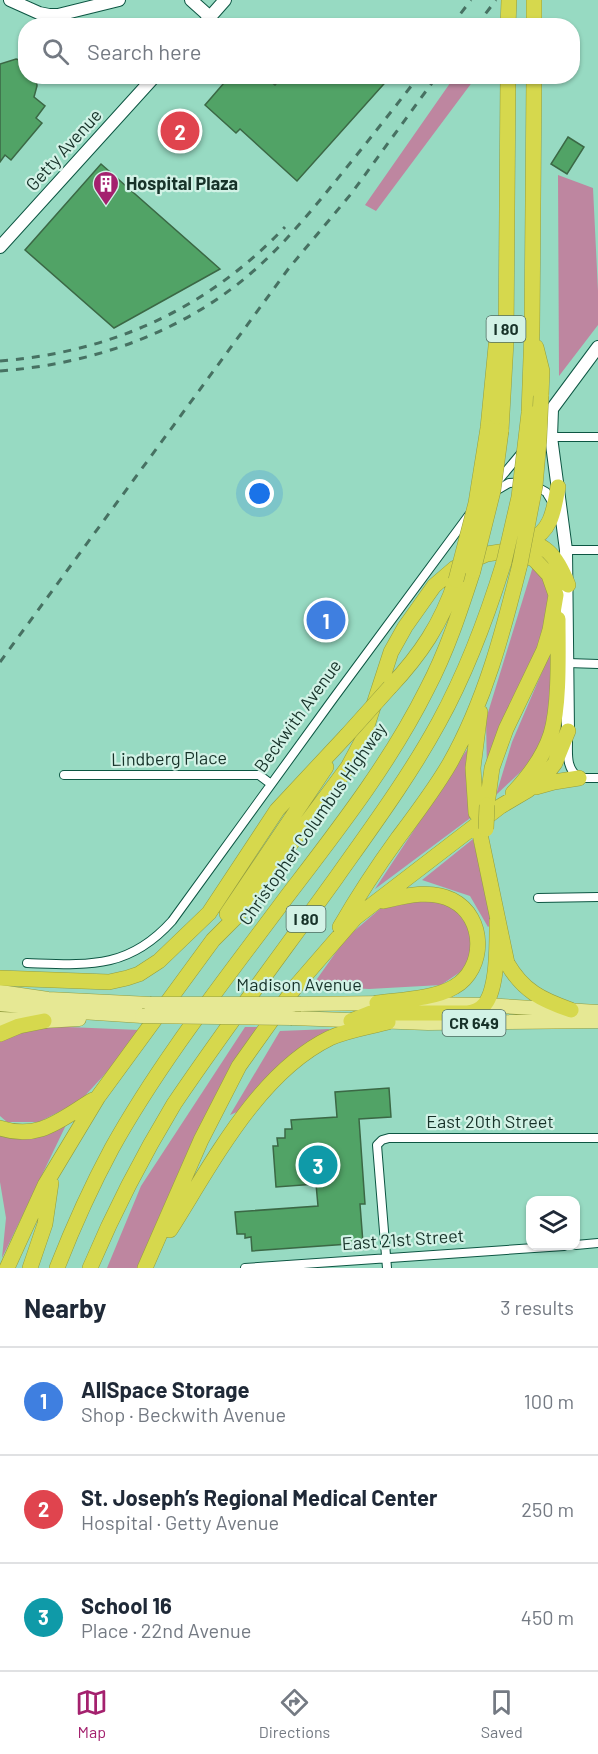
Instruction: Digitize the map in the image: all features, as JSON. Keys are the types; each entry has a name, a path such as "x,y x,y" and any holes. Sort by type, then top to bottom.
{"highway":[{"path":"508,0 508,18"},
{"path":"534,0 534,18"},
{"name":"Christopher Columbus Highway","path":"57,1268 95,1182 125,1126 221,985 351,811 391,752 427,689 456,624 473,571 493,491 494,429 505,362 508,84"},
{"name":"I 80","path":"90,1268 123,1195 174,1104 372,827 423,750 440,721 471,657 484,623 504,562 519,497 529,413 534,84"},
{"path":"326,950 359,895 449,764 485,686 520,564 535,486 542,371 532,330"},
{"path":"0,978 109,982 127,978 139,974 159,961 209,913 277,810 414,660 434,632 456,580 494,429"},
{"path":"529,541 545,529 555,506 558,487"},
{"path":"146,1268 201,1140 239,1066 296,986 355,918 378,903 488,808 535,765 546,746 553,726 558,620 564,574 552,555 542,545 514,540 488,543 460,553 447,566 391,651 362,741 348,767 237,916 213,940"},
{"path":"434,586 463,563 487,554 506,551 536,560 562,590"},
{"path":"562,590 544,650 506,729 492,768 483,832 497,920 507,963 521,983 535,994 571,1010"},
{"path":"485,686 473,768 488,808"},
{"path":"528,790 545,776 555,763 568,731"},
{"path":"7,1268 30,1214 98,1097 213,940 229,912 347,735"},
{"path":"488,808 528,790 554,782 579,778"},
{"path":"377,1003 439,993 455,987 462,982 474,964 478,946 478,937 472,921 452,900 435,894 427,894 378,903"},
{"path":"351,1021 371,1013 468,1013 477,1011 484,1005 493,981 497,920"},
{"path":"0,1034 19,1026 44,1021"},
{"path":"146,1268 237,1126 268,1086 294,1061 322,1042 341,1034 388,1022"},
{"path":"0,1128 12,1132 37,1131 55,1124 98,1097"},
{"path":"30,1268 45,1224 53,1171"}],"main road":[{"name":"Madison Avenue","path":"0,992 48,999 150,1004 377,1003 484,1005 598,1012"},
{"name":"Madison Avenue","path":"0,1004 142,1017 292,1018 388,1022 598,1021"},
{"path":"0,1018 44,1021 142,1017"}],"street":[{"path":"10,0 49,15 58,15 119,0"},
{"path":"191,0 204,18"},
{"path":"209,18 225,0"},
{"name":"Getty Avenue","path":"0,247 148,84"},
{"name":"Beckwith Avenue","path":"27,963 94,964 118,958 150,942 172,921 468,517 536,435 552,409 598,347"},
{"path":"552,409 551,437 566,550 562,590 568,663 568,758 569,766 579,778 598,778"},
{"path":"536,435 598,437"},
{"path":"484,497 509,483 528,482 546,492 555,506"},
{"path":"566,550 598,550"},
{"path":"568,663 598,664"},
{"name":"Lindberg Place","path":"64,775 259,775 271,784"},
{"path":"538,898 598,897"},
{"name":"East 20th Street","path":"387,1257 377,1144 382,1140 389,1138 598,1138"},
{"path":"580,1245 598,1243"},
{"name":"East 21st Street","path":"245,1268 526,1248"},
{"path":"387,1257 387,1268"}],"shaded area":[{"path":"449,84 471,84 376,211 365,205"},
{"path":"558,175 593,188 598,291 598,325 559,376"},
{"path":"534,563 552,593 540,643 487,771 486,719"},
{"path":"554,644 549,731 532,761 496,795 512,742"},
{"path":"472,742 473,816 375,889"},
{"path":"473,839 493,923 488,927 470,896 422,880"},
{"path":"407,900 450,903 473,932 472,964 441,985 369,989 312,986 346,938 381,908"},
{"path":"44,1026 139,1030 119,1059 80,1101 39,1122 7,1122 0,1116 0,1039"},
{"path":"245,1027 260,1027 139,1268 107,1268 141,1186"},
{"path":"330,1029 297,1050 237,1112 230,1115 280,1031"},
{"path":"66,1125 2,1258 6,1218 0,1182 0,1134 30,1139"}],"building":[{"path":"18,60 18,84 37,84 34,97 45,106 36,118 42,123 11,160 5,155 0,162 0,64"},
{"path":"223,84 384,84 297,181 240,129 236,133 205,105"},
{"path":"568,137 584,147 567,174 551,164"},
{"name":"Hospital Plaza","path":"101,164 220,269 114,328 25,250"},
{"path":"389,1088 391,1117 359,1119 365,1204 360,1204 363,1243 252,1251 251,1237 245,1238 245,1234 237,1234 235,1212 318,1206 316,1184 276,1187 273,1146 278,1146 277,1138 285,1138 285,1129 292,1129 291,1120 337,1117 335,1092"}],"railway":[{"path":"457,18 471,0"},
{"path":"482,18 496,0"},
{"path":"0,371 68,361 101,353 164,329 223,295 260,265 299,225 413,84"},
{"path":"0,662 289,268 351,194 431,84"},
{"path":"0,361 81,348 155,321 190,303 223,281 255,256 285,227"}],"place":[{"name":"St. Joseph’s Regional Medical Center","path":"180,131"},
{"name":"Hospital Plaza","path":"106,207"},
{"name":"AllSpace Storage","path":"326,620"},
{"name":"School 16","path":"318,1165"}]}
